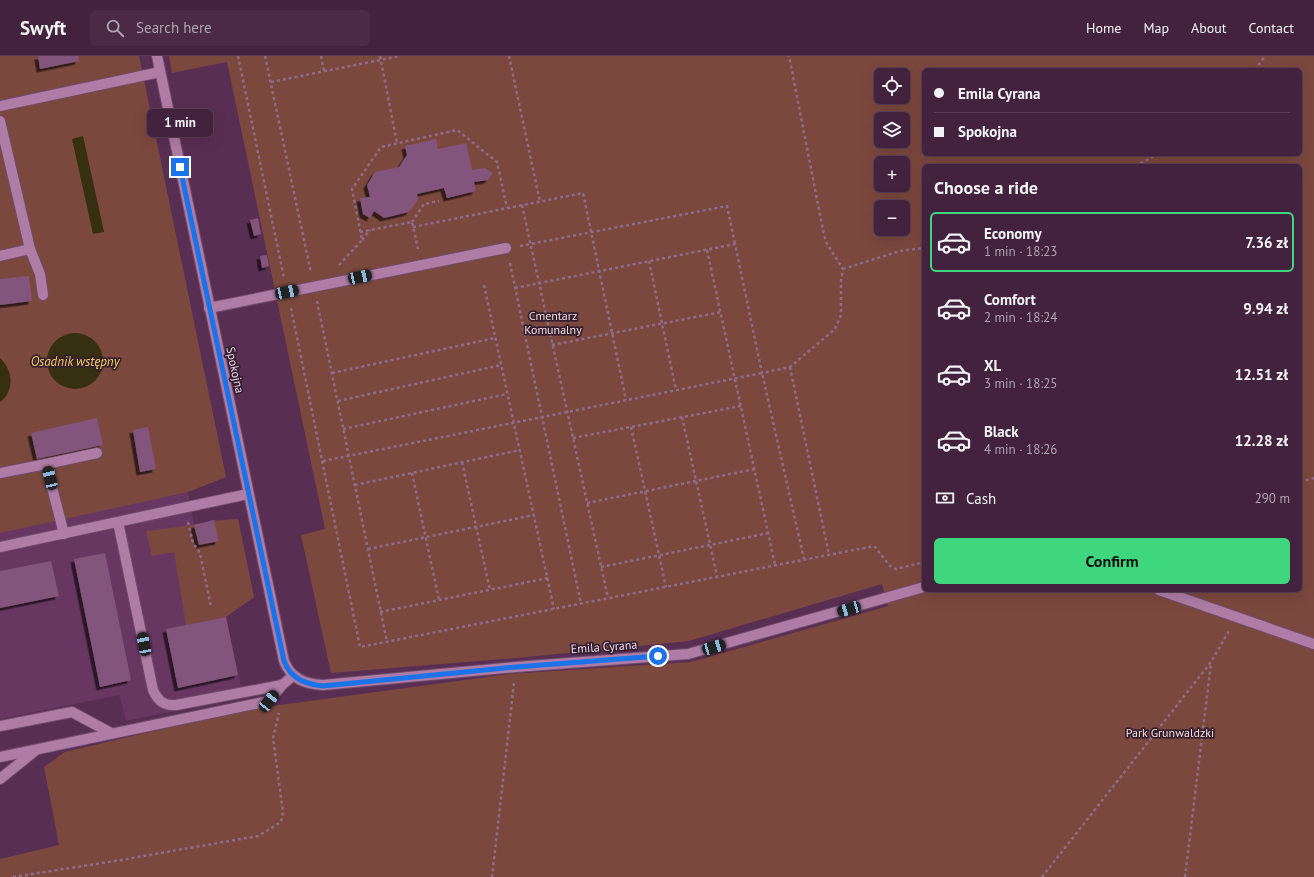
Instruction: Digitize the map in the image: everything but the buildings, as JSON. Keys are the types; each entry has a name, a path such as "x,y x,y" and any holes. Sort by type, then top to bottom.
{"street":[{"name":"Spokojna","path":"157,56 284,661 288,671 298,679"},
{"path":"0,106 160,72"},
{"path":"0,121 30,249 40,274 43,295"},
{"path":"209,308 506,248"},
{"path":"0,256 30,249"},
{"path":"0,473 97,453"},
{"path":"46,464 64,534"},
{"path":"0,547 248,494"},
{"path":"118,522 153,690 159,701 170,705 176,705 282,685 298,679"},
{"name":"Emila Cyrana","path":"298,679 313,685 323,686 516,667 688,654 922,589"},
{"path":"1165,592 1314,644"},
{"path":"0,757 269,701 282,685"},
{"path":"0,726 72,712 111,733"},
{"path":"0,779 38,748"}],"path":[{"path":"238,56 285,282"},
{"path":"265,56 312,277"},
{"path":"321,56 324,71"},
{"path":"380,56 397,143"},
{"path":"271,82 400,56"},
{"path":"509,56 540,202"},
{"path":"323,461 567,411 790,368 835,330 841,315 841,281 843,269 827,244 824,235 789,56"},
{"path":"1256,68 1265,56"},
{"path":"362,240 352,190 381,147 397,143 458,130 497,162 507,208"},
{"path":"1139,164 1154,156"},
{"path":"413,227 583,193 626,400"},
{"path":"419,253 412,222 424,204 439,201"},
{"path":"522,205 608,598"},
{"path":"530,244 727,206 762,373 804,559"},
{"path":"360,232 412,222"},
{"path":"338,267 370,230"},
{"path":"515,288 735,244"},
{"path":"506,248 581,604"},
{"path":"843,269 900,251 922,248"},
{"path":"707,250 775,565"},
{"path":"649,261 676,390"},
{"path":"484,285 554,609"},
{"path":"317,298 387,642"},
{"path":"290,304 360,648 874,546 890,566 896,569 922,562"},
{"path":"552,345 721,312"},
{"path":"332,373 495,338"},
{"path":"338,401 501,365"},
{"path":"790,368 829,555"},
{"path":"343,429 507,394"},
{"path":"573,438 741,406"},
{"path":"682,417 717,576"},
{"path":"631,427 666,587"},
{"path":"355,485 520,450"},
{"path":"462,462 490,590"},
{"path":"587,503 755,469"},
{"path":"412,473 439,600"},
{"path":"1302,481 1314,478"},
{"path":"185,508 192,543 200,553 211,607"},
{"path":"368,549 534,515"},
{"path":"601,567 769,533"},
{"path":"380,612 548,578"},
{"path":"1042,877 1211,662 1238,618"},
{"path":"1185,877 1211,662"},
{"path":"492,877 516,667"},
{"path":"13,877 258,836 281,822 283,812 273,738 279,714 282,685"}],"shaded area":[{"path":"0,56 139,56 226,477 188,492 194,525 214,520 238,519 254,597 226,617 243,697 126,721 119,695 0,719"}],"green space":[{"path":"0,56 139,56 226,477 188,492 0,533"},
{"path":"169,56 1314,56 1314,877 0,877 0,859 59,845 44,767 65,752 243,710 509,674 691,662 888,606 882,584 689,641 517,658 331,673 301,535 325,529 227,62 172,73"},
{"path":"238,519 254,597 226,617 186,625 174,552 152,556 146,531"}],"water":[{"path":"83,136 104,232 93,234 72,139"},
{"name":"Osadnik wstępny","path":"70,333 80,333 95,341 101,350 103,361 101,372 95,381 80,389 70,389 59,384 52,377 47,366 47,356 52,345 59,338"},
{"name":"Osadnik wstępny","path":"0,358 8,368 10,374 10,386 5,397 0,402"}],"route":[{"path":"180,167 244,479 284,661 288,671 302,681 313,685 323,686 516,667 658,656"}],"park label":[{"name":"Cmentarz Komunalny","path":"553,323"},
{"name":"Park Grunwaldzki","path":"1170,733"}]}
